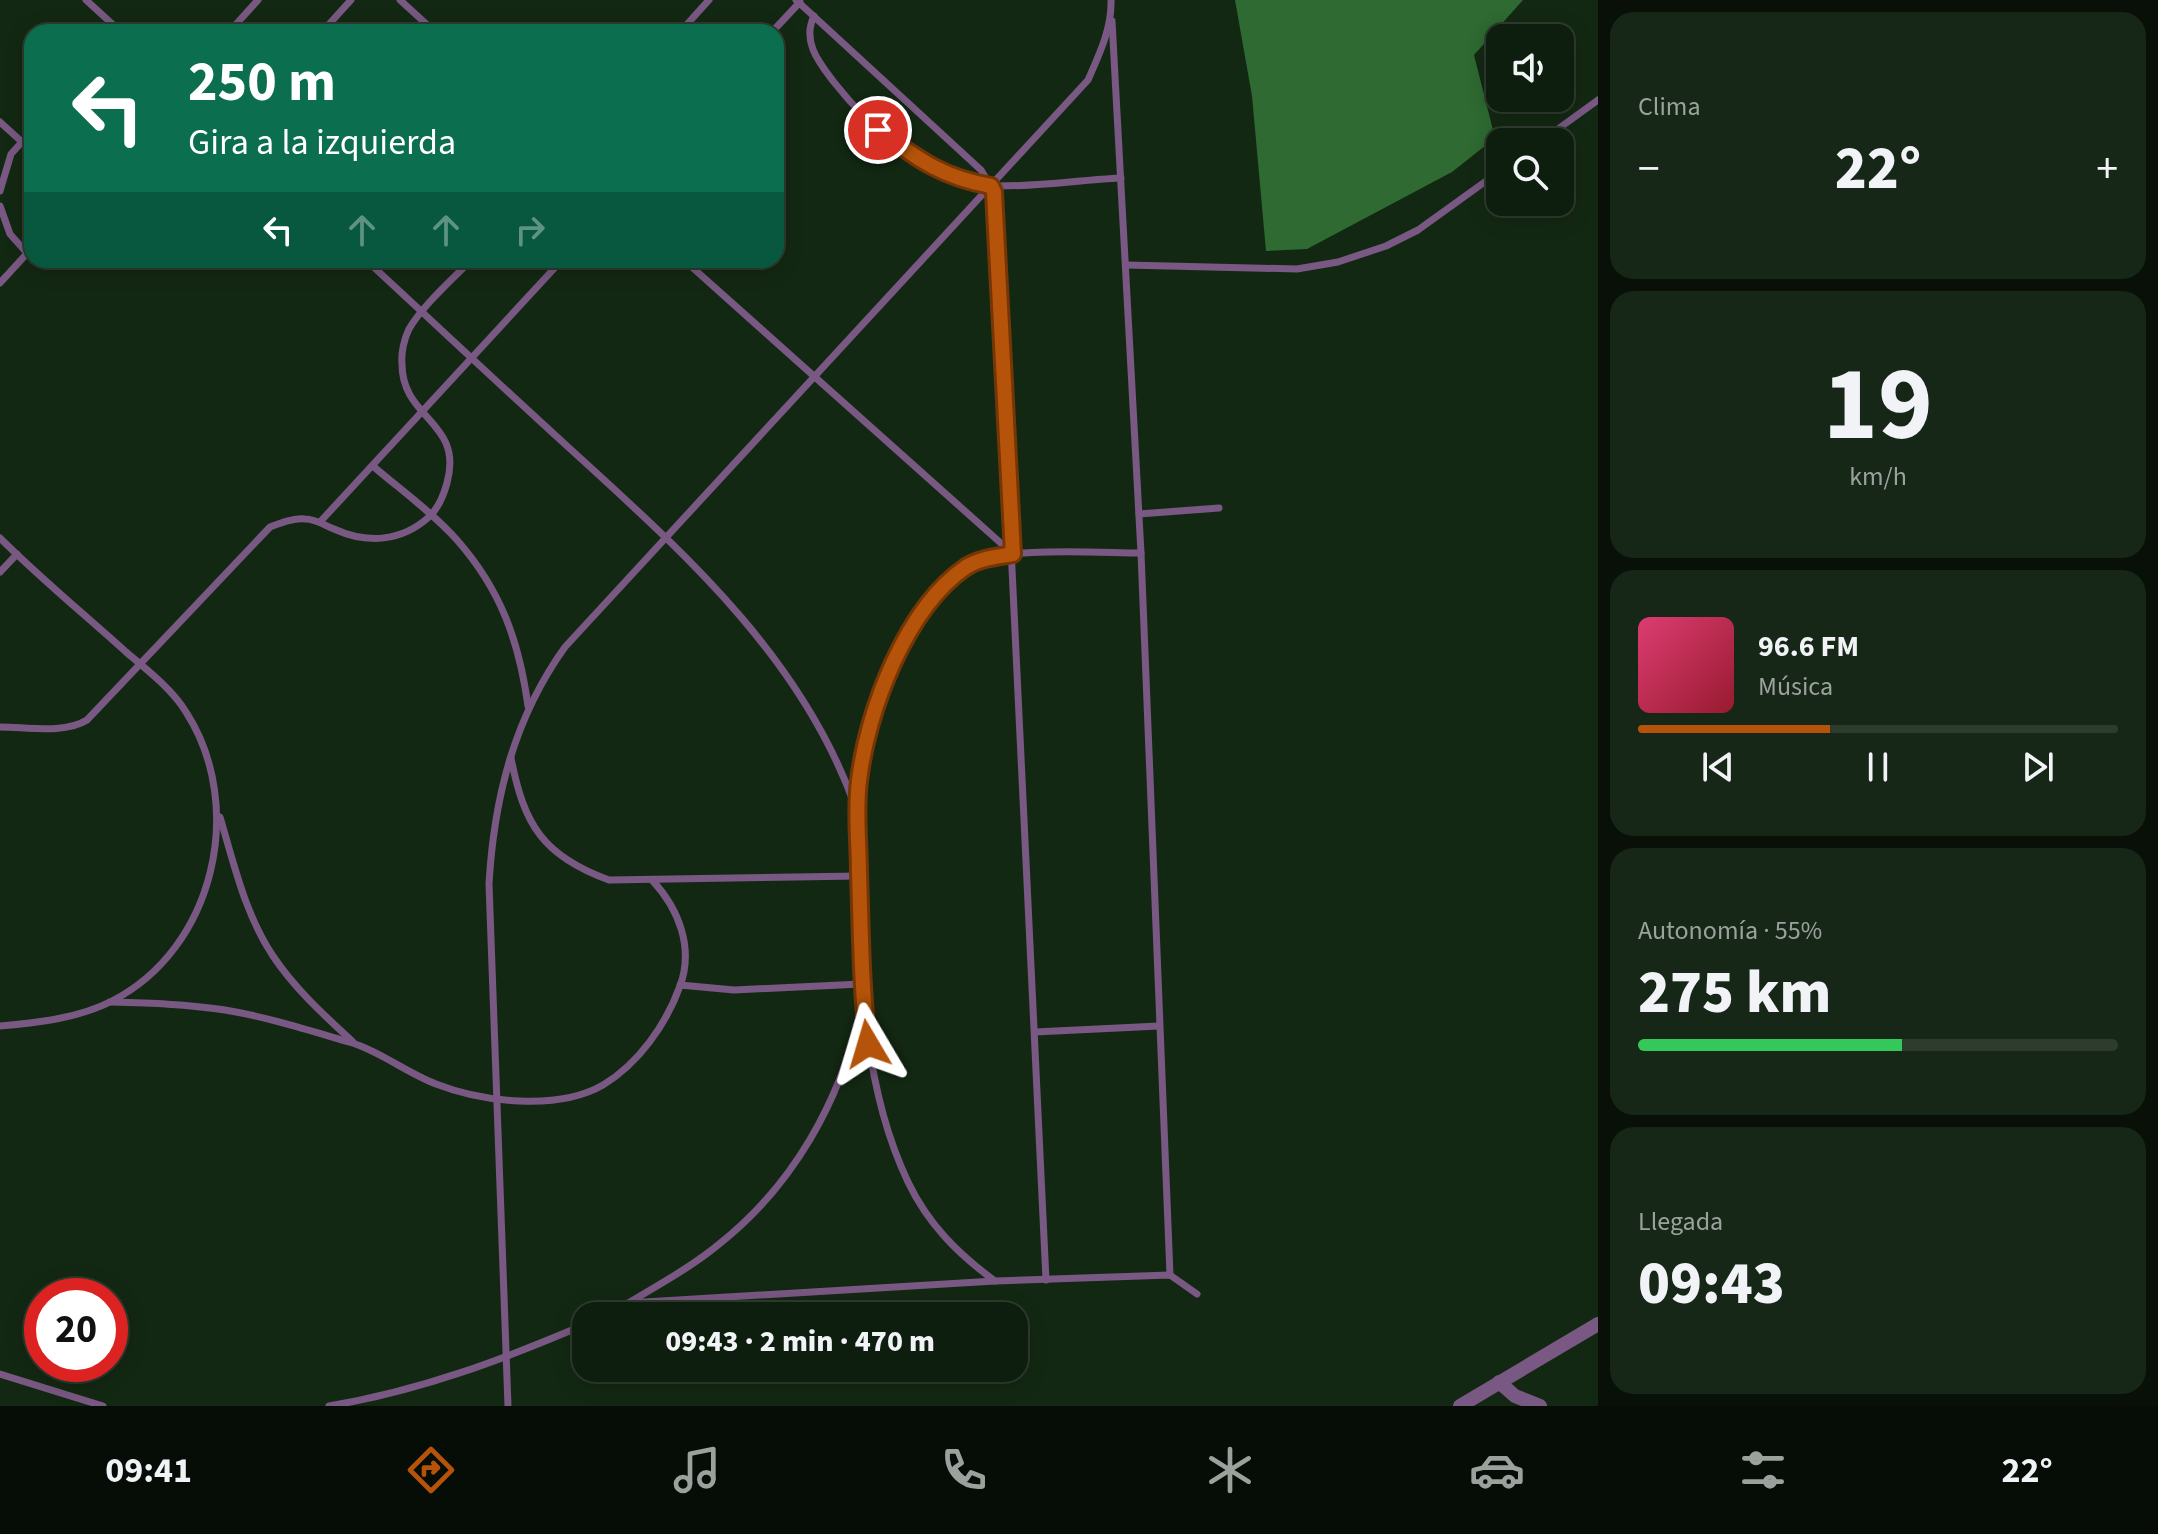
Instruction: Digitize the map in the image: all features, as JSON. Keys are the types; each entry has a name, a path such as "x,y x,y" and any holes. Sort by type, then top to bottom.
{"street":[{"path":"1460,1406 1598,1324"},
{"path":"1499,1382 1515,1396 1540,1406"}],"lane":[{"path":"86,0 112,24"},
{"path":"236,24 258,0"},
{"path":"329,24 351,0"},
{"path":"400,0 426,24"},
{"path":"687,24 709,0"},
{"path":"1111,0 1141,553 1170,1275"},
{"path":"779,24 799,1 981,170 991,186 997,209 1046,1280"},
{"path":"508,1406 489,884 494,825 511,753 528,706 565,647 1088,80 1102,49 1111,11"},
{"path":"814,16 809,32 812,51 853,105 878,130 928,165 960,180 991,186 1121,178"},
{"path":"1559,128 1598,100"},
{"path":"0,122 24,144"},
{"path":"0,191 11,154 24,139"},
{"path":"1126,265 1297,269 1338,262 1386,246 1418,230 1486,181"},
{"path":"0,206 10,234 24,246"},
{"path":"0,283 24,257"},
{"path":"375,268 667,538 746,621 808,708 849,790 858,815"},
{"path":"0,727 78,726 87,720 270,527 300,518 320,522 349,535 387,539 411,529 431,515 444,492 450,465 448,447 441,431 412,402 402,381 401,355 409,329 464,268"},
{"path":"320,522 555,268"},
{"path":"693,268 1013,554"},
{"path":"374,467 456,538 494,592 521,656 528,706"},
{"path":"1139,514 1219,508"},
{"path":"0,538 139,663 184,708 194,724 209,766 217,822 215,852 202,902 188,930 158,967 127,993 110,1002 52,1019 0,1026"},
{"path":"995,1281 940,1233 908,1183 893,1145 868,1044 861,984 859,782 873,719 894,662 913,626 948,582 980,560 1013,554 1141,553"},
{"path":"0,572 17,554"},
{"path":"511,753 518,793 529,820 546,843 565,859 609,880 859,876"},
{"path":"215,799 246,903 271,953 314,1007 354,1043"},
{"path":"110,1002 225,1010 354,1043 438,1085 497,1100 555,1100 580,1095 602,1086 640,1053 658,1031 680,985 686,955 681,927 676,913 652,880"},
{"path":"680,985 734,990 861,984"},
{"path":"630,1302 719,1245 774,1193 799,1159 833,1096 853,1047 863,999"},
{"path":"1035,1032 1159,1026"},
{"path":"645,1302 995,1281 1170,1275 1197,1294"},
{"path":"329,1406 419,1387 506,1358 572,1330"},
{"path":"0,1374 103,1406"}],"green space":[{"path":"1235,0 1523,0 1502,24 1486,24 1486,42 1474,55 1492,128 1486,128 1486,145 1452,172 1307,249 1266,251 1252,96"}],"route":[{"path":"868,1044 861,984 858,812 859,782 873,719 894,662 913,626 933,599 967,567 980,560 1013,554 994,192 991,186 941,173 878,130"}]}
